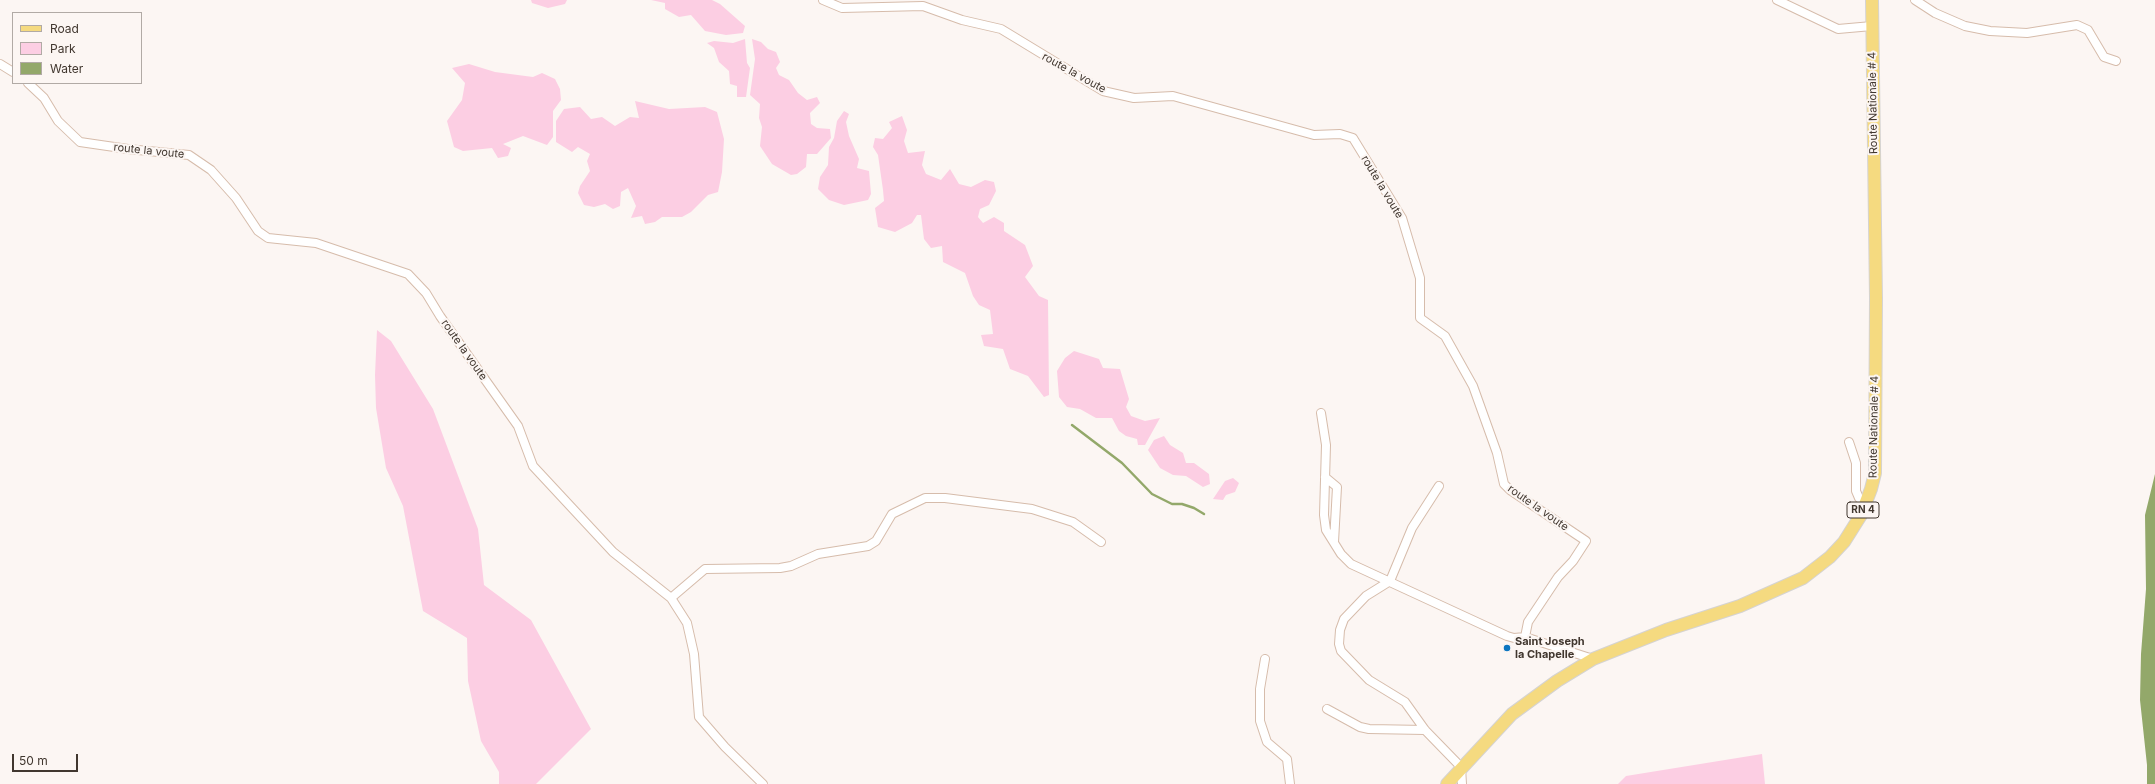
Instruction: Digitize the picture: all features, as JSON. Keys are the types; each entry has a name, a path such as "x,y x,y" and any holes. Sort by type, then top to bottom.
{"main road":[{"name":"Route Nationale # 4","path":"1447,784 1512,714 1557,681 1593,659 1666,630 1740,606 1803,578 1830,557 1844,542 1861,515 1866,504 1875,473 1876,298 1872,0"}],"street":[{"name":"route la voute","path":"823,0 842,8 923,6 962,20 1001,29 1102,91 1134,98 1173,96 1234,112 1283,128 1314,135 1340,134 1352,138 1402,218 1420,278 1420,318 1445,336 1473,386 1497,453 1504,484 1510,490 1586,541 1573,561 1558,577 1528,622 1525,637"},
{"path":"1777,0 1838,29 1872,26"},
{"path":"1915,0 1935,13 1964,26 1990,31 2027,33 2077,25 2088,30 2104,57 2116,61"},
{"path":"0,64 12,71"},
{"name":"route la voute","path":"29,84 44,98 58,121 80,142 128,149 189,155 211,170 236,198 258,231 268,238 316,243 408,274 426,293 440,316 518,426 533,466 613,552 671,598 687,624 694,654 699,717 725,747 763,784"},
{"path":"1321,413 1326,444 1324,515 1326,530 1341,554 1351,564 1507,636 1514,638 1525,637 1593,659"},
{"path":"1849,442 1856,463 1856,491 1859,498 1866,504"},
{"path":"1325,477 1337,487 1334,542"},
{"path":"1439,486 1412,528 1390,581 1366,596 1344,619 1340,630 1338,644 1341,651 1369,680 1405,702 1425,730 1462,767 1462,784"},
{"path":"671,598 705,568 780,568 791,566 818,554 868,546 876,541 892,514 925,498 945,498 1032,509 1073,522 1101,542"},
{"path":"1264,659 1260,689 1260,722 1267,742 1287,759 1290,784"},
{"path":"1327,709 1360,727 1369,729 1425,730"}],"green space":[{"path":"531,0 567,0 565,4 548,8 532,3"},
{"path":"651,0 712,0 720,4 745,26 743,33 726,35 705,31 691,15 679,17 665,9 665,3"},
{"path":"745,39 747,63 750,68 746,97 737,97 737,86 730,84 729,71 719,62 714,48 707,43 714,41 733,43"},
{"path":"752,39 761,42 768,49 776,52 780,62 776,68 779,75 789,80 798,93 807,100 817,97 820,103 810,113 811,124 817,128 830,129 831,138 817,154 807,154 806,167 797,174 791,175 772,164 760,146 762,127 759,118 760,104 750,95 755,59"},
{"path":"469,64 495,72 533,77 542,73 555,79 560,89 561,100 553,111 553,137 547,145 523,136 503,144 511,148 508,156 498,158 492,148 463,151 454,147 447,121 462,100 465,83 452,68"},
{"path":"635,101 669,109 705,107 717,112 724,139 722,172 718,192 708,195 691,212 682,217 662,217 655,222 645,224 642,216 631,218 636,206 628,188 621,192 620,206 613,209 605,204 594,207 584,205 578,193 580,186 590,171 587,161 590,154 578,147 572,152 556,142 556,121 564,109 580,107 591,119 602,117 615,126 630,117 639,118"},
{"path":"844,111 849,114 846,122 849,136 859,159 857,168 869,171 871,194 868,200 844,205 829,200 818,189 820,177 828,165 829,147 834,138 837,121"},
{"path":"902,116 907,130 904,141 908,153 925,151 922,165 926,174 941,180 950,169 959,184 971,187 985,180 994,182 996,191 989,205 980,209 978,217 983,223 994,217 1004,223 1004,231 1025,245 1033,266 1025,277 1039,296 1048,300 1049,395 1044,397 1028,376 1010,369 1003,349 984,346 981,335 993,334 990,310 979,305 973,296 965,273 943,262 942,246 931,248 924,239 921,215 917,215 912,223 895,232 878,227 875,208 884,201 878,155 873,147 875,138 883,139 892,128 889,122"},
{"path":"377,330 391,341 433,409 478,529 484,585 531,620 591,729 536,784 499,784 499,772 481,741 468,681 467,638 423,611 403,506 386,468 376,408 375,375"},
{"path":"1074,351 1099,359 1103,368 1120,369 1129,399 1126,407 1131,416 1145,421 1160,418 1145,445 1138,445 1137,439 1126,436 1119,431 1112,418 1096,418 1080,409 1067,407 1059,397 1057,371 1065,358"},
{"path":"1164,436 1170,445 1183,453 1186,463 1194,463 1209,474 1210,484 1203,487 1186,476 1173,475 1160,468 1148,450 1154,440"},
{"path":"1233,478 1239,483 1235,492 1226,495 1223,500 1213,499 1225,481"},
{"path":"1762,754 1765,784 1618,784 1626,776"}],"water":[{"path":"2155,474 2155,784 2147,784 2147,765 2140,700 2141,654 2146,589 2145,515"}],"waterway":[{"path":"1072,425 1122,463 1152,494 1172,504 1182,504 1194,508 1204,514"}],"place":[{"name":"Saint Joseph la Chapelle","path":"1507,648"}]}
